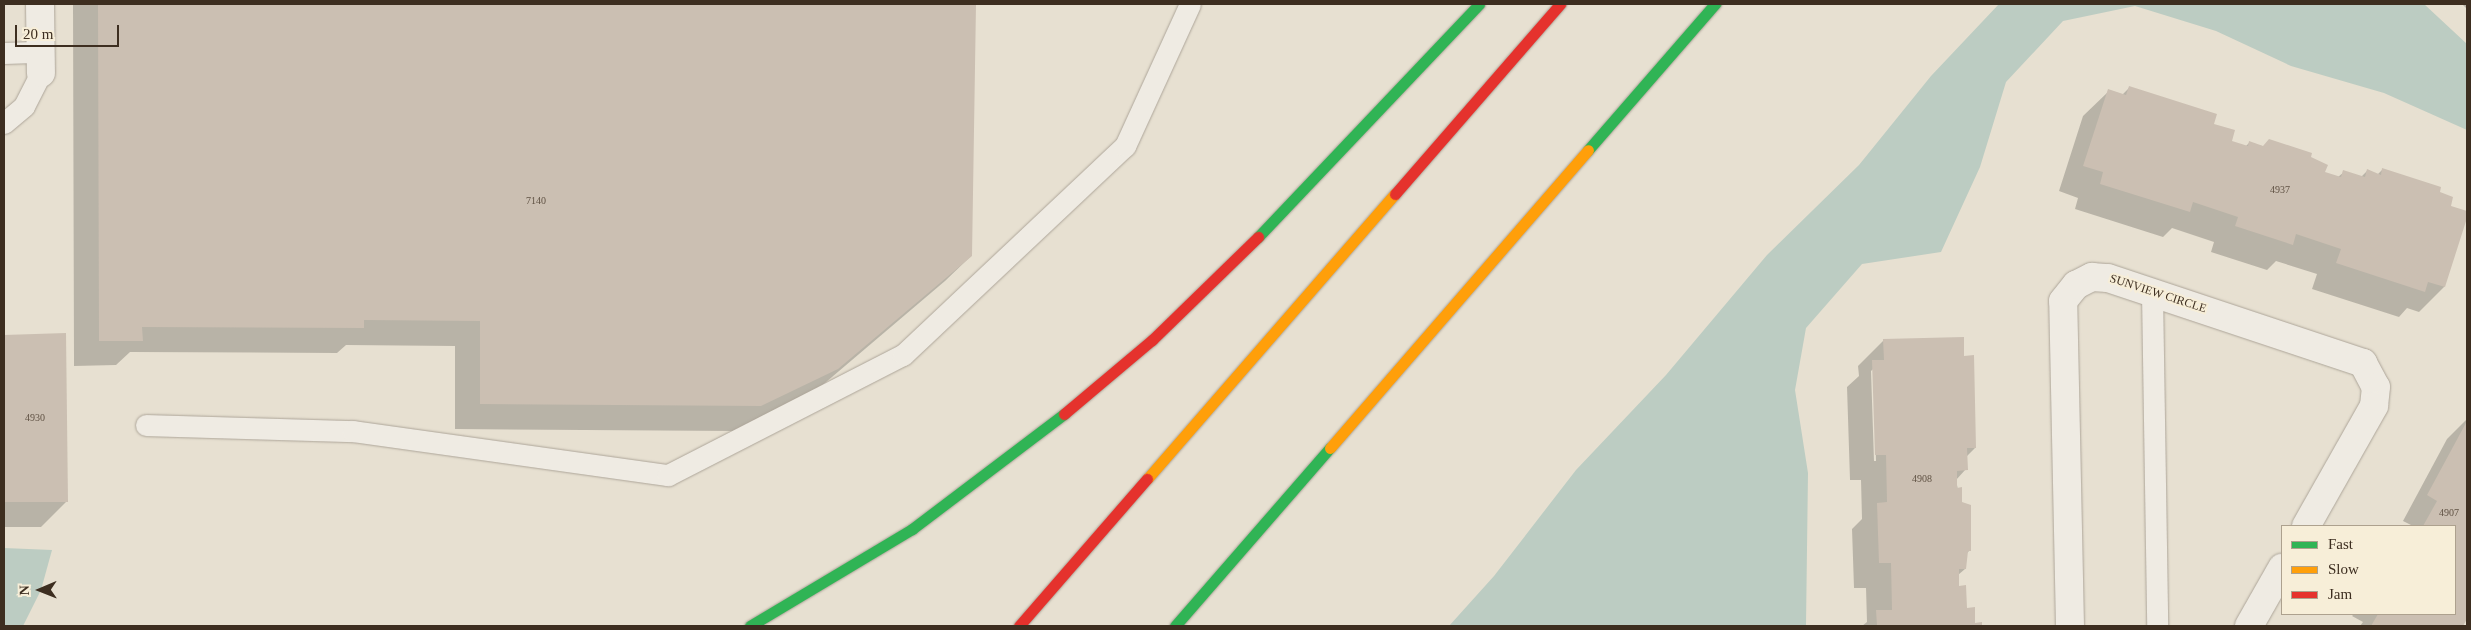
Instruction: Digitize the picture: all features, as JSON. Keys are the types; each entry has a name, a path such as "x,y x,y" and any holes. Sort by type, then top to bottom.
{"highway":[{"path":"750,626 912,528 1032,440 1100,386 1152,340 1262,232 1480,4"},
{"path":"1018,626 1560,4"},
{"path":"1175,626 1715,4"}],"street":[{"path":"40,4 41,62"},
{"name":"SUNVIEW CIRCLE","path":"2070,626 2064,301 2076,285 2092,277 2108,278 2353,357 2363,362 2369,369 2376,387 2374,406 2307,525"},
{"path":"2249,626 2281,570"}],"lane":[{"path":"146,425 353,431 668,475 903,355 1125,146 1190,4"},
{"path":"4,53 41,62 24,106 4,124"},
{"path":"2152,292 2157,626"}],"shaded area":[{"path":"1999,4 2424,4 2467,44 2467,130 2384,93 2291,66 2216,31 2135,6 2063,21 2006,82 1980,167 1941,252 1862,264 1806,328 1795,390 1808,473 1806,626 1449,626 1494,576 1576,470 1666,375 1767,255 1859,165 1931,76"},
{"path":"4,548 52,550 41,590 23,626 4,626"}],"building":[{"path":"98,4 976,4 972,256 838,369 761,406 480,404 480,321 364,320 364,328 142,327 143,341 99,341"},
{"path":"2129,86 2217,114 2214,124 2235,130 2232,141 2248,146 2249,141 2263,146 2269,139 2312,153 2311,157 2328,165 2325,172 2341,177 2343,170 2365,177 2367,169 2381,175 2382,168 2441,187 2440,192 2453,197 2451,206 2467,211 2467,218 2445,287 2428,282 2425,292 2336,263 2341,249 2296,234 2293,245 2235,226 2238,217 2193,202 2190,212 2100,184 2103,172 2083,166 2108,89 2126,95"},
{"path":"66,333 68,502 4,502 4,335"},
{"path":"1964,337 1964,356 1974,355 1976,448 1967,448 1968,470 1957,471 1957,488 1962,487 1962,502 1971,505 1971,551 1968,551 1966,569 1959,569 1959,586 1966,585 1967,608 1975,607 1975,623 1982,622 1982,626 1877,626 1876,610 1892,610 1891,563 1879,563 1877,503 1887,502 1886,455 1875,455 1872,360 1884,360 1883,339"},
{"path":"2467,421 2467,619 2463,626 2371,626 2377,615 2456,615 2456,525 2424,525 2437,501 2427,495"}],"traffic: fast":[{"path":"1258,237 1479,4"},
{"path":"1588,150 1715,4"},
{"path":"750,626 912,529 1064,414"},
{"path":"1175,626 1330,448"}],"traffic: slow":[{"path":"1330,448 1588,150"},
{"path":"1147,479 1395,194"}],"traffic: jam":[{"path":"1395,194 1560,4"},
{"path":"1064,414 1152,340 1258,237"},
{"path":"1019,626 1147,479"}]}
